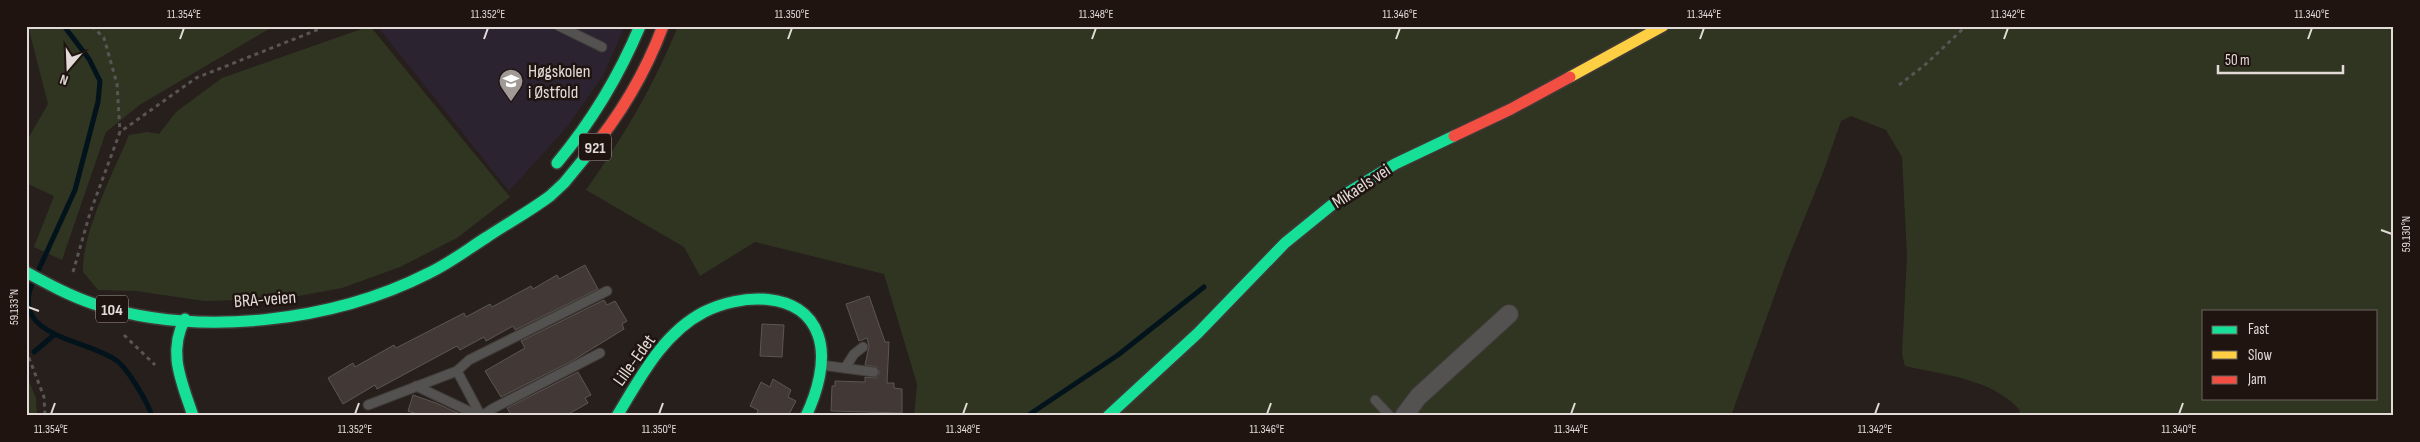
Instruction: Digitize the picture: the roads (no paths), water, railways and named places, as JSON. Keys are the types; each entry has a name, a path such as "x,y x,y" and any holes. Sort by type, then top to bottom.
{"main road":[{"name":"921","path":"548,174 613,87 640,26"},
{"name":"BRA-veien","path":"27,272 103,307 137,314 185,319 277,317 341,306 371,297 428,274 471,249 557,190 610,129 638,86 663,26"},
{"name":"Mikaels vei","path":"1108,416 1198,333 1285,243 1344,195 1395,164 1511,109 1664,26"},
{"name":"BRA-veien","path":"495,231 523,201"},
{"name":"Lille-Edet","path":"617,416 646,366 674,334 704,312 737,300 770,298 800,312 815,328 820,344 821,365 814,398 806,416"},
{"path":"185,319 191,332"},
{"path":"185,319 176,341 179,374 191,403 193,416"},
{"path":"191,403 194,381"}],"street":[{"path":"1404,416 1418,397 1509,314"}],"lane":[{"path":"558,26 602,47"},
{"path":"368,405 457,371 469,360 607,291"},
{"path":"845,368 854,354 863,347"},
{"path":"481,416 600,353"},
{"path":"821,365 874,372"},
{"path":"457,371 481,416"},
{"path":"416,386 481,416"},
{"path":"1375,400 1390,416"}],"waterway":[{"path":"39,269 75,190 98,102 100,81 89,59 64,26"},
{"path":"32,284 28,302 32,316 42,326 56,334 117,361 127,371 152,416"},
{"path":"1027,416 1118,355 1204,287"},
{"path":"34,352 54,335"}],"place":[{"name":"Høgskolen i Østfold","path":"511,102"}]}
